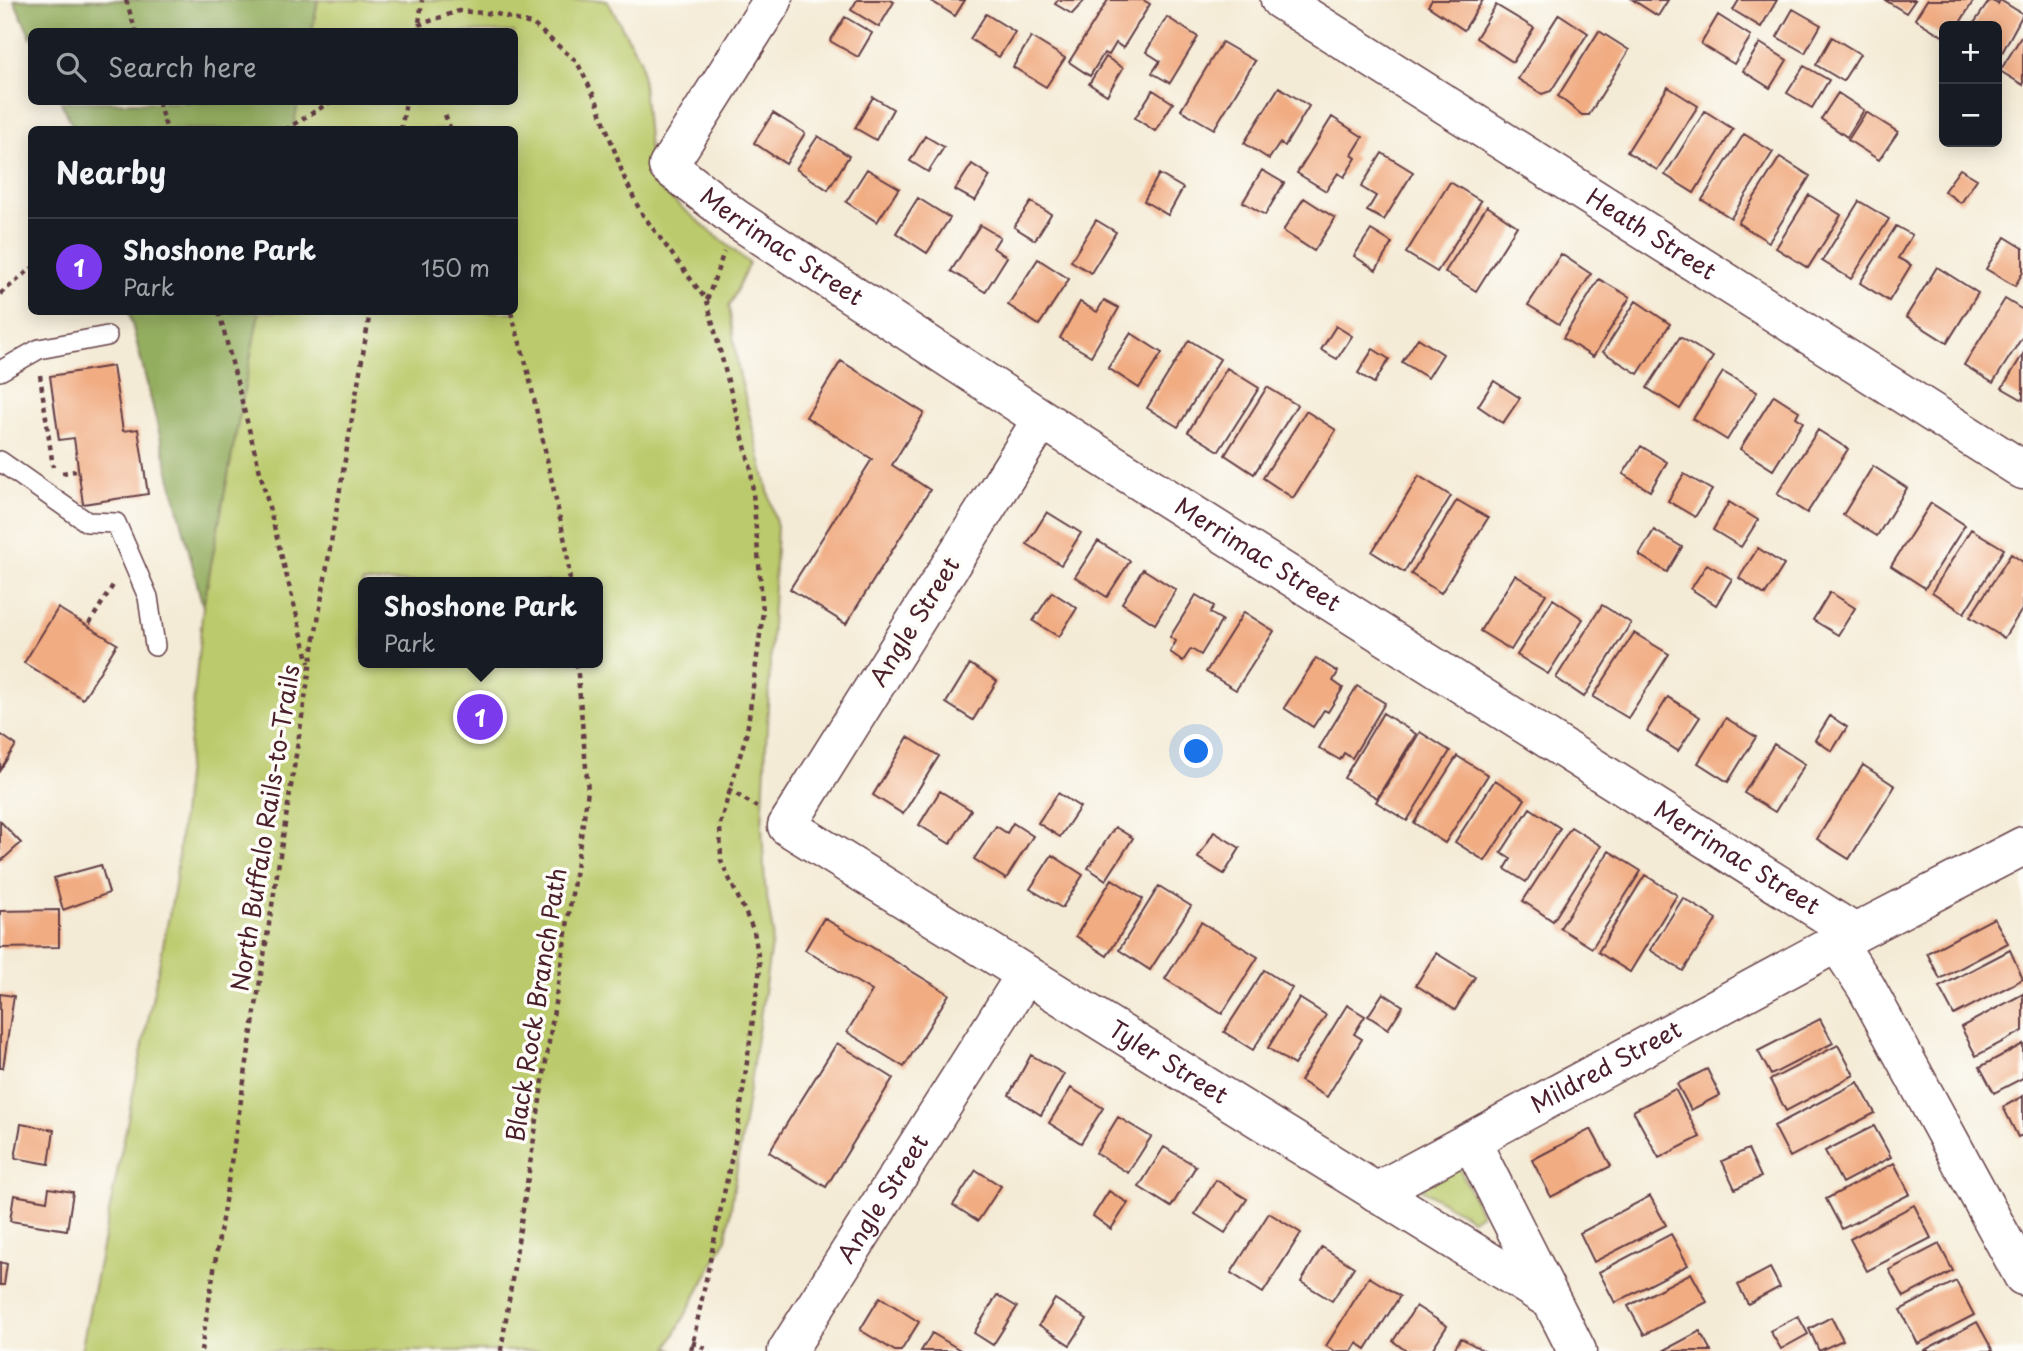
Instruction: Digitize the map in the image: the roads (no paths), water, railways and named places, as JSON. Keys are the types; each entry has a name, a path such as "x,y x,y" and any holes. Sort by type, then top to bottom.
{"street":[{"name":"Merrimac Street","path":"773,0 668,166 735,218 1846,938 1866,987 2023,1276"},
{"name":"Heath Street","path":"1280,0 2023,470"},
{"name":"Angle Street","path":"774,817 1042,419"},
{"name":"Tyler Street","path":"774,817 1549,1299"},
{"name":"Mildred Street","path":"1376,1192 1846,938 2023,846"},
{"name":"Angle Street","path":"787,1351 1026,974"},
{"name":"Tyler Street","path":"1471,1140 1577,1351"}],"lane":[{"path":"0,370 38,349 107,336"},
{"path":"0,461 88,522 116,523 148,597 155,646"}],"place":[{"name":"Shoshone Park","path":"480,717"}]}
